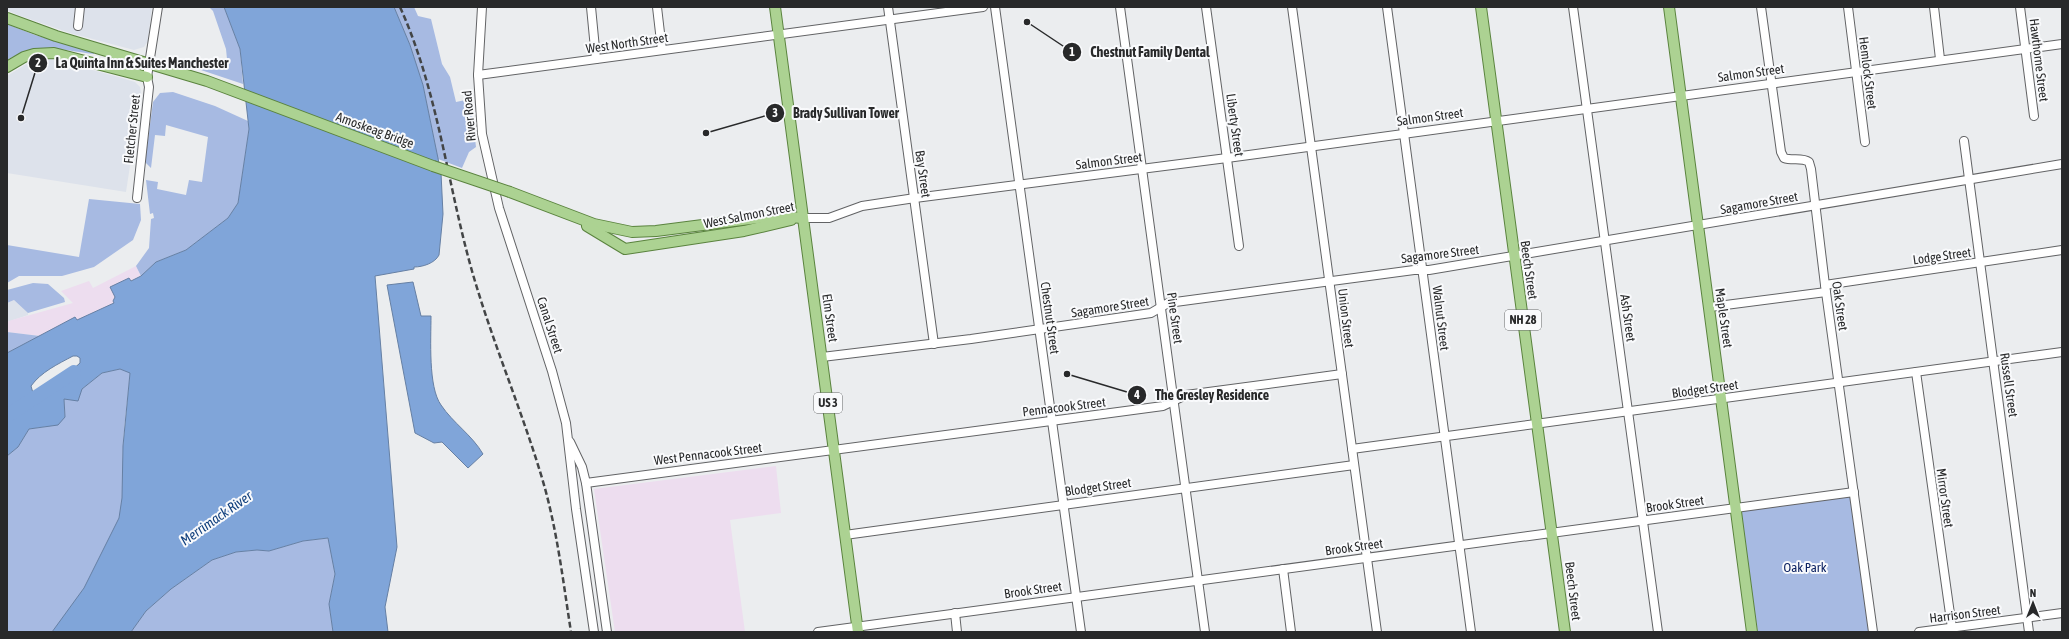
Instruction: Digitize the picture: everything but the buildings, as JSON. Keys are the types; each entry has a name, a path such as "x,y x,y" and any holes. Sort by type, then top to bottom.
{"main road":[{"name":"Elm Street","path":"775,7 857,630"},
{"name":"Beech Street","path":"1481,7 1565,632"},
{"name":"Maple Street","path":"1669,7 1752,632"},
{"name":"Amoskeag Bridge","path":"7,18 56,36 231,90 474,181 510,192"},
{"path":"7,67 29,56 54,53 147,77"},
{"name":"West Salmon Street","path":"510,192 607,228 632,232 656,231 773,216 803,218"},
{"name":"West Salmon Street","path":"567,214 625,248 744,231 803,218"}],"street":[{"path":"78,26 80,7"},
{"name":"Fletcher Street","path":"137,198 149,86 147,77 158,7"},
{"name":"River Road","path":"482,7 478,75 482,134 502,220"},
{"path":"591,7 596,59"},
{"path":"657,7 662,50"},
{"name":"Bay Street","path":"888,7 934,344"},
{"name":"West North Street","path":"478,75 983,7"},
{"name":"Chestnut Street","path":"995,7 1018,185 1053,421 1081,632"},
{"name":"Pine Street","path":"1120,7 1205,632"},
{"name":"Liberty Street","path":"1206,7 1239,246"},
{"name":"Union Street","path":"1292,7 1378,632"},
{"name":"Walnut Street","path":"1387,7 1471,632"},
{"name":"Ash Street","path":"1573,7 1644,520 1658,632"},
{"name":"Oak Street","path":"1761,7 1781,152 1784,158 1788,160 1806,160 1810,162 1873,632"},
{"name":"Hemlock Street","path":"1848,7 1865,142"},
{"path":"1934,7 1940,59"},
{"name":"Hawthorne Street","path":"2020,7 2034,116"},
{"name":"Salmon Street","path":"803,218 829,218 862,206 914,198 1227,158 1771,82 2062,44"},
{"name":"Russell Street","path":"1964,141 2029,632"},
{"name":"Sagamore Street","path":"822,357 1040,330 1151,313 1168,303 1422,270 1514,256 2062,164"},
{"name":"Canal Street","path":"502,220 552,371 569,440 582,467 586,483 607,632"},
{"name":"Lodge Street","path":"1710,307 2062,250"},
{"name":"Blodget Street","path":"1352,449 2062,352"},
{"name":"Mirror Street","path":"1916,372 1952,628"},
{"name":"Pennacook Street","path":"834,449 1163,406 1186,395 1342,374"},
{"name":"Canal Street","path":"569,440 569,455 576,509 594,632"},
{"name":"West Pennacook Street","path":"586,483 834,449"},
{"name":"Blodget Street","path":"845,535 1354,465"},
{"name":"Brook Street","path":"818,632 857,630 955,613 1076,596 1854,492"},
{"path":"1283,569 1291,632"},
{"path":"955,613 957,632"},
{"name":"Harrison Street","path":"1919,632 2062,613"}],"shaded area":[{"path":"7,7 152,7 148,41 144,47 134,50 70,33 18,15 7,10"},
{"path":"52,59 135,82 140,87 141,94 126,192 7,173 7,76 28,63"},
{"path":"136,266 141,276 130,281 129,279 111,288 116,297 115,303 139,369 118,379 75,317 40,336 7,332 7,322 73,303 61,291 89,281 93,288"},
{"path":"14,300 28,313 28,315 7,322 7,303"},
{"path":"776,466 781,513 730,520 745,632 615,632 594,489"}],"green space":[{"path":"209,7 224,7 240,49 243,84 186,65 195,63 210,66 227,59 226,49 213,11"},
{"path":"394,7 414,7 418,16 431,19 442,64 450,77 456,102 470,99 476,147 469,152 462,168 438,159 423,85 410,45"},
{"path":"7,24 35,35 94,52 94,54 60,49 40,49 19,54 7,60"},
{"path":"173,92 215,106 248,121 249,129 238,203 228,218 186,250 156,262 141,276 136,266 149,248 151,219 154,218 153,213 150,214 146,180 158,182 157,189 186,195 189,180 202,182 208,137 166,125 165,136 155,135 151,168 145,162 153,102 160,93"},
{"path":"89,199 140,204 141,220 133,240 94,267 62,276 19,276 7,283 7,245 79,257"},
{"path":"33,283 48,284 64,298 65,302 28,313 14,300 7,303 7,290"},
{"path":"7,332 40,336 7,353"},
{"path":"120,369 130,372 124,439 122,501 115,530 90,578 61,622 52,632 7,632 7,456 18,447 29,429 44,427 65,417 64,399 82,389 102,373"},
{"name":"Oak Park","path":"1854,492 1873,632 1758,632 1737,515 1742,506"},
{"path":"329,538 335,574 329,604 333,632 131,632 146,611 171,589 212,560 236,552 257,550 269,551 303,541"}],"water":[{"path":"224,7 394,7 410,45 423,85 441,173 443,214 439,255 432,262 414,267 414,269 375,276 397,547 385,607 388,632 333,632 329,604 335,574 328,538 303,541 269,551 257,550 236,552 212,560 171,589 146,611 131,632 52,632 84,588 119,518 122,498 123,446 130,373 120,369 102,373 82,389 78,401 64,399 65,417 58,425 29,429 18,447 7,456 7,353 75,317 77,320 114,303 113,301 115,297 110,287 129,278 131,281 141,276 156,262 186,250 228,218 238,203 249,129 240,49","holes":["73,356 80,358 80,363 52,388 44,392 33,393 31,386 35,381 50,369"]},
{"path":"413,282 421,316 431,316 431,362 434,387 437,397 451,418 479,447 483,454 468,468 442,442 434,443 415,433 387,285"}],"waterway":[{"name":"Merrimack River","path":"7,416 74,372"}],"railway":[{"path":"400,7 424,71 472,271 488,323 542,478 552,516 571,632"}],"place":[{"name":"Chestnut Family Dental","path":"1027,22"},
{"name":"La Quinta Inn & Suites Manchester","path":"21,118"},
{"name":"Brady Sullivan Tower","path":"706,133"},
{"name":"The Gresley Residence","path":"1067,374"}]}
